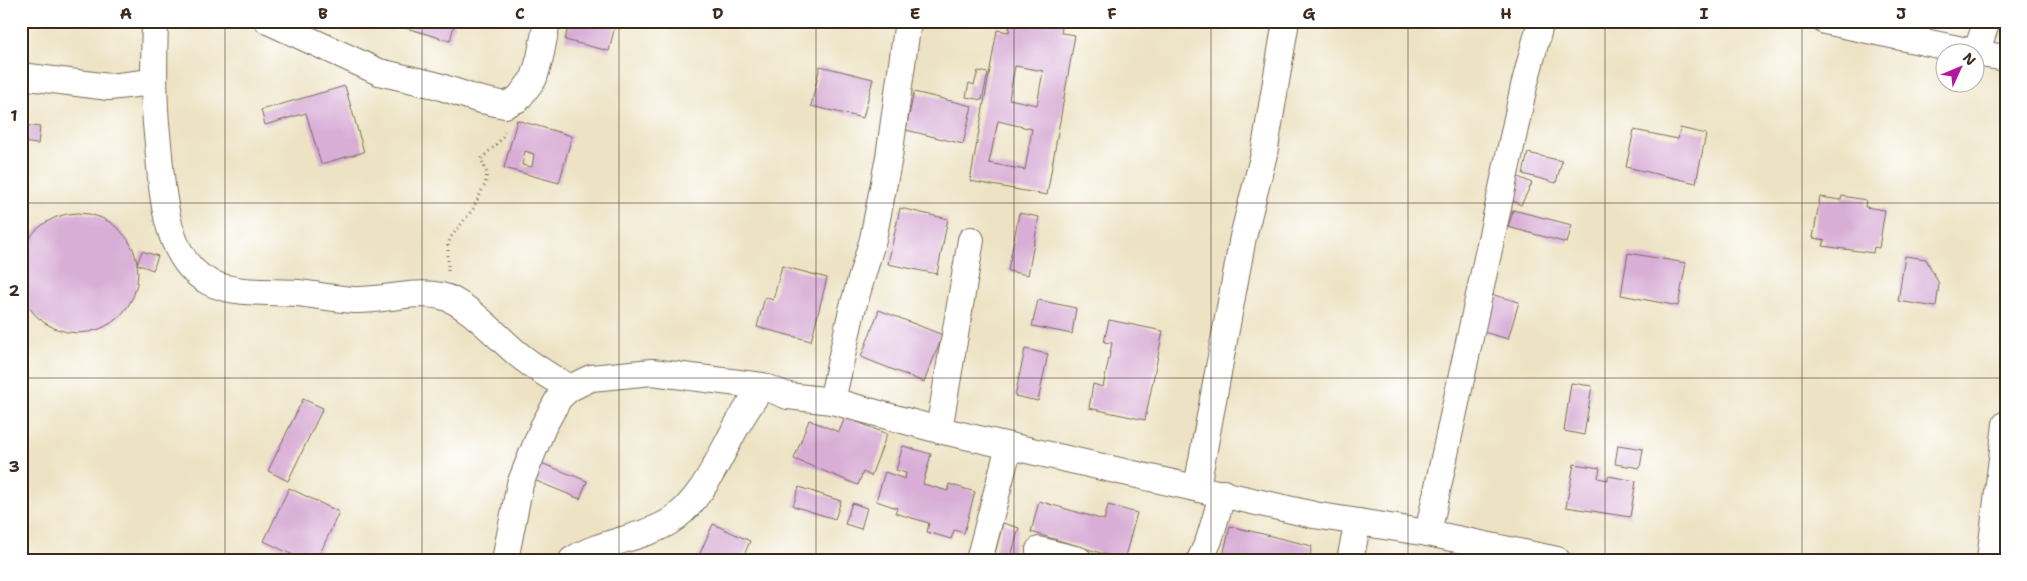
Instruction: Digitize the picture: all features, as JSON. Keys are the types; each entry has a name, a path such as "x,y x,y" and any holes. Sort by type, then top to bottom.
{"street":[{"path":"155,21 152,85 160,180 165,210 180,251 192,269 200,276 221,287 236,290 319,295 344,299 371,300 429,295 450,299 461,305 521,357 543,373 570,388"},
{"path":"279,23 379,72 435,85 497,104 513,103 534,78 547,21"},
{"path":"832,401 852,310 875,230 889,156 908,21"},
{"path":"1197,487 1243,237 1264,154 1286,21"},
{"path":"1428,533 1524,86 1541,21"},
{"path":"1825,21 1885,28 1935,42"},
{"path":"1978,42 1986,21"},
{"path":"1984,55 2006,58"},
{"path":"21,76 109,87 144,83 152,85"},
{"path":"939,430 971,240"},
{"path":"505,560 520,484 543,427 560,398 570,388 591,378 652,372 762,386 788,396 832,401 939,430 1314,515 1428,533 1557,560"},
{"path":"572,560 592,550 643,533 669,521 690,503 722,456 735,429 762,386"},
{"path":"1990,560 2006,424"},
{"path":"980,560 1009,446"},
{"path":"1200,560 1209,540 1222,493"},
{"path":"1350,560 1358,522"},
{"path":"1039,550 1079,560"}],"path":[{"path":"450,299 448,270 450,241 473,209 486,184 487,173 481,159 505,134 513,103"}],"building":[{"path":"405,21 455,21 450,41 403,27"},
{"path":"569,21 616,21 609,51 565,40"},
{"path":"1010,21 1063,21 1061,33 1075,35 1047,195 970,181 997,30 1009,32","holes":["1015,66 1043,71 1037,105 1009,99","998,121 1032,129 1025,170 989,163"]},
{"path":"820,66 873,79 863,118 811,106"},
{"path":"978,71 988,73 982,100 966,97 969,83 974,85"},
{"path":"345,86 364,152 321,164 306,113 265,125 261,110"},
{"path":"914,92 972,106 963,144 906,130"},
{"path":"517,120 572,136 559,183 504,168","holes":["525,151 534,154 532,167 522,165"]},
{"path":"21,125 40,127 38,144 21,142"},
{"path":"1680,128 1706,134 1696,183 1626,167 1634,130 1678,139"},
{"path":"1528,153 1562,161 1556,183 1523,174"},
{"path":"1514,175 1532,183 1521,205 1504,196"},
{"path":"1842,196 1866,200 1865,207 1885,210 1879,248 1874,247 1873,253 1823,246 1825,240 1813,238 1820,197 1841,200"},
{"path":"900,208 948,219 937,274 888,264"},
{"path":"1513,210 1572,225 1567,243 1508,227"},
{"path":"78,213 90,214 101,218 111,223 120,231 128,240 133,250 137,261 137,285 133,296 128,306 120,315 111,323 101,328 90,332 78,333 66,332 55,328 45,323 36,315 28,306 23,296 19,285 18,273 19,261 23,250 28,240 36,231 45,223 55,218 66,214"},
{"path":"1019,213 1039,217 1028,275 1008,271"},
{"path":"142,251 158,256 153,270 137,264"},
{"path":"1628,253 1686,263 1678,306 1621,295"},
{"path":"1905,256 1926,259 1939,284 1936,307 1898,301"},
{"path":"782,266 827,278 811,341 757,327 765,297 773,300"},
{"path":"1490,294 1519,302 1508,339 1480,331"},
{"path":"1038,300 1076,308 1072,334 1032,326"},
{"path":"879,310 943,335 924,382 861,357"},
{"path":"1109,320 1163,331 1145,420 1089,408 1093,384 1103,387 1112,343 1104,342"},
{"path":"1025,349 1048,354 1038,401 1015,396"},
{"path":"1571,383 1592,386 1584,435 1564,431"},
{"path":"303,399 323,408 288,481 268,471"},
{"path":"845,417 887,434 871,476 863,472 858,485 794,459 809,420 839,432"},
{"path":"1618,445 1643,449 1640,468 1615,464"},
{"path":"903,446 931,454 923,484 948,491 949,484 975,492 964,533 954,530 951,539 927,532 929,523 895,513 897,508 876,501 885,472 905,479 906,473 896,470"},
{"path":"536,461 587,481 580,499 529,478"},
{"path":"1574,464 1600,468 1598,478 1608,480 1608,476 1636,481 1630,517 1566,507"},
{"path":"799,487 841,501 835,519 793,506"},
{"path":"289,488 339,512 317,560 303,560 264,541"},
{"path":"1039,501 1104,520 1108,505 1137,513 1124,560 1031,532"},
{"path":"852,503 867,508 861,529 845,524"},
{"path":"1003,523 1019,528 1010,560 993,560"},
{"path":"713,524 750,541 742,560 697,560"},
{"path":"1230,526 1312,546 1309,560 1222,560"}]}
